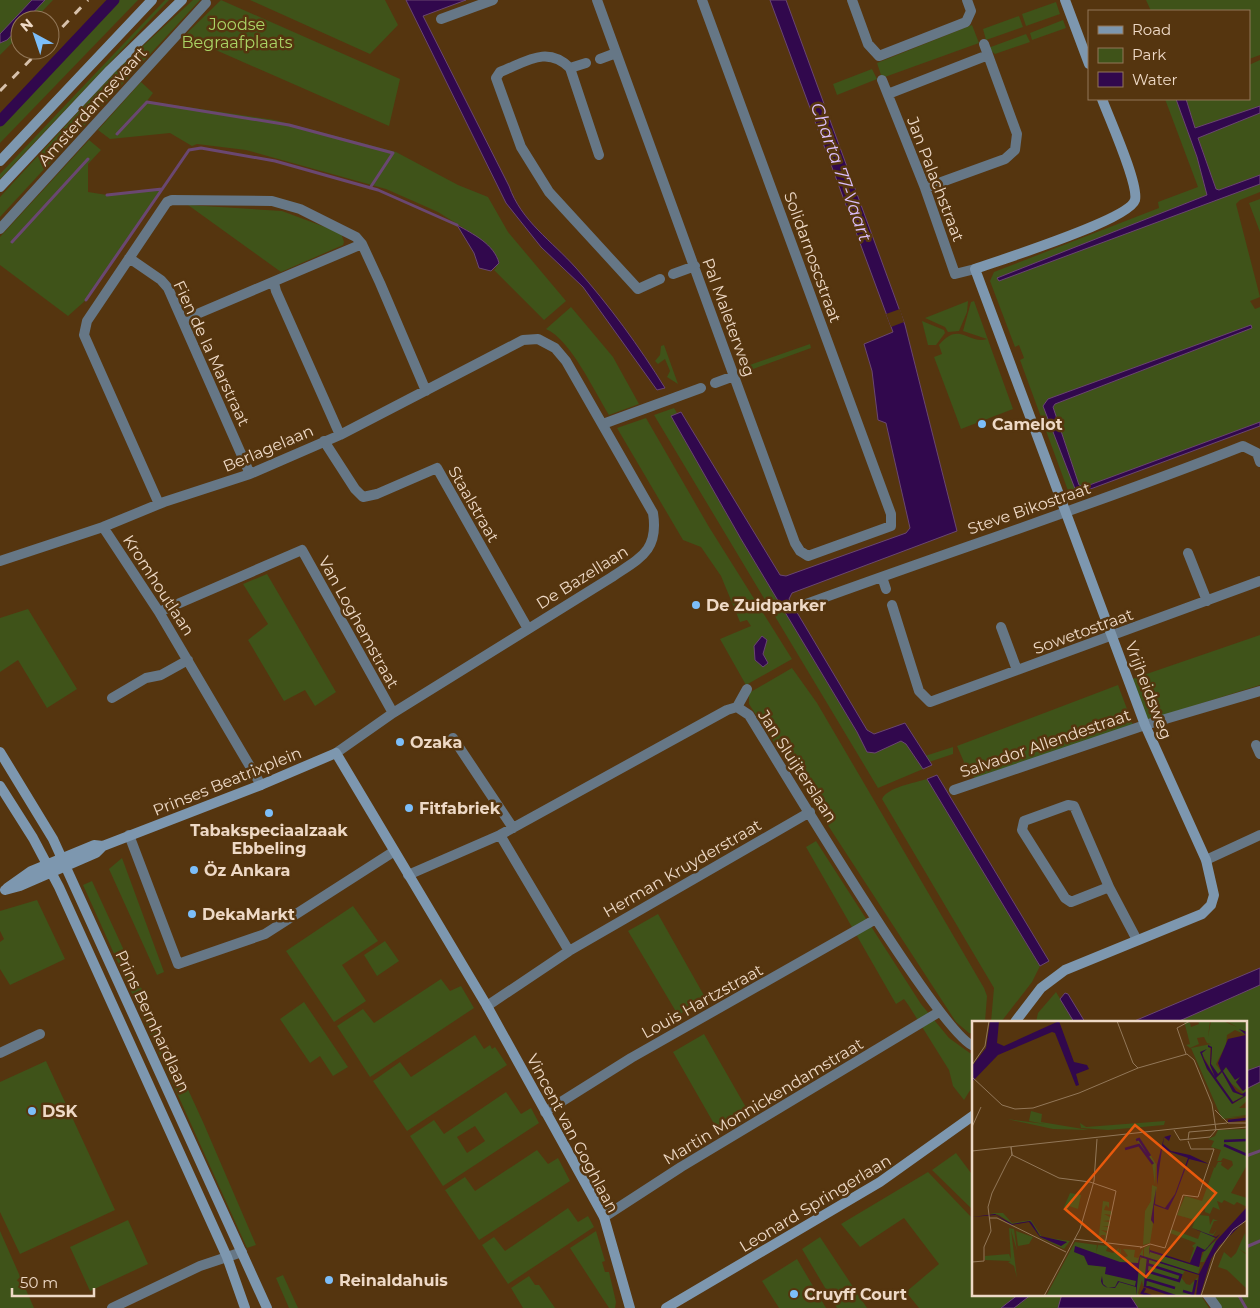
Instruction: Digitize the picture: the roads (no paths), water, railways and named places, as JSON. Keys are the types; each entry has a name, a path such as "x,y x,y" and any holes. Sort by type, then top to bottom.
{"street":[{"name":"Amsterdamsevaart","path":"0,161 152,0"},
{"name":"Amsterdamsevaart","path":"0,187 110,70 182,0"},
{"path":"441,19 493,0"},
{"name":"Pal Maleterweg","path":"597,0 654,161 695,266 795,543 800,551 808,556 891,526"},
{"name":"Solidarnoscstraat","path":"702,0 892,514 891,526"},
{"path":"852,0 868,44 879,56 966,22 971,10 967,0"},
{"path":"1065,0 1088,61"},
{"name":"Amsterdamsevaart","path":"0,229 206,3"},
{"path":"925,188 1005,159 1015,150 1017,134 984,44"},
{"path":"600,59 616,54"},
{"path":"599,155 570,68 561,59 546,55 500,72 496,78 521,147 549,192 638,289 660,279"},
{"path":"888,94 988,55"},
{"path":"570,68 586,63"},
{"name":"Jan Palachstraat","path":"882,80 925,188 955,274 975,269"},
{"path":"975,269 1105,222 1131,208 1135,199 1134,182 1102,100"},
{"path":"159,504 84,335 87,321 167,202 172,200 272,201 300,209 356,237 362,244 426,391"},
{"path":"183,320 274,283 362,244"},
{"name":"Fien de la Marstraat","path":"130,258 165,284 183,320 250,474"},
{"path":"673,274 695,266"},
{"name":"Vrijheidsweg","path":"975,269 1145,725 1206,860 1214,895 1211,905 1202,914 1065,970 1041,988 1016,1021"},
{"path":"274,283 340,435"},
{"name":"Berlagelaan","path":"0,561 103,527 159,504 250,474 340,435 523,340 538,339"},
{"name":"De Bazellaan","path":"393,712 612,577 645,554 652,545 656,529 654,513 566,361 555,348 538,339"},
{"path":"715,383 734,376"},
{"path":"603,424 701,388"},
{"name":"Staalstraat","path":"324,441 356,489 363,496 378,494 437,468 528,629"},
{"name":"Steve Bikostraat","path":"801,606 1243,446 1257,453 1260,462"},
{"name":"Kromhoutlaan","path":"103,527 160,612 261,785"},
{"name":"Van Loghemstraat","path":"160,612 302,550 393,712"},
{"path":"1188,552 1206,601"},
{"path":"882,577 886,589"},
{"name":"Sowetostraat","path":"892,605 919,691 930,702 1112,637 1260,581"},
{"path":"1001,627 1017,670"},
{"name":"Kromhoutlaan","path":"112,698 146,678 161,675 188,660"},
{"path":"738,708 747,689"},
{"name":"Salvador Allendestraat","path":"954,790 1145,725 1260,690"},
{"name":"Jan Sluijterslaan","path":"408,876 500,835 720,714 738,708 749,715 876,919 939,1012 958,1035 972,1045"},
{"name":"Prinses Beatrixplein","path":"63,863 96,853 103,846 261,785 336,753 393,712"},
{"path":"453,738 513,828"},
{"name":"Prins Bernhardlaan","path":"0,752 53,839 267,1308"},
{"path":"336,753 408,876"},
{"name":"Prins Bernhardlaan","path":"0,786 33,838 49,868 227,1257 245,1308"},
{"path":"1109,887 1071,902 1066,898 1022,830 1024,821 1068,805 1074,806 1109,887 1137,940"},
{"name":"Herman Kruyderstraat","path":"569,951 810,812"},
{"path":"487,1006 569,951 500,835"},
{"path":"1206,860 1260,835"},
{"path":"129,836 178,964 265,934 393,852"},
{"name":"Prinses Beatrixplein","path":"63,863 94,845 103,846"},
{"path":"3,891 63,863"},
{"name":"Vincent van Goghlaan","path":"408,876 487,1006 604,1217 630,1308"},
{"name":"Louis Hartzstraat","path":"545,1112 631,1058 876,919"},
{"name":"Martin Monnickendamstraat","path":"604,1217 681,1167 939,1012"},
{"path":"0,1053 40,1034"},
{"name":"Leonard Springerlaan","path":"666,1308 880,1182 972,1116"},
{"path":"112,1308 200,1266 242,1252"},
{"path":"1208,1296 1216,1308"}],"water":[{"path":"32,0 45,0 36,10 23,10"},
{"path":"406,0 466,0 423,16 514,198 529,220 567,258 612,311 665,388 657,390 583,287 541,247 506,203"},
{"name":"Charta 77-Vaart","path":"770,0 786,0 905,325 957,531 792,593 789,599 867,730 874,734 905,723 932,765 923,769 906,744 901,741 875,753 867,752 857,732 741,539 671,416 681,412 780,575 786,576 906,533 910,528 886,423 878,420 872,371 864,344 893,332"},
{"path":"10,23 10,37 7,40 0,43 0,34"},
{"path":"1176,100 1186,100 1195,128 1260,106 1260,113 1198,138 1216,189 1219,190 1260,175 1260,184 999,281 997,278 1207,195 1197,157"},
{"path":"457,225 482,240 493,250 499,263 491,271 479,268 474,253"},
{"path":"1251,325 1252,328 1055,404 1053,407 1079,485 1084,487 1260,422 1260,426 1077,494 1043,406 1048,399"},
{"path":"762,636 767,640 763,654 768,663 763,667 755,660 754,646"},
{"path":"937,775 1049,961 1040,966 927,779"},
{"path":"1260,968 1260,985 1179,1021 1134,1021"},
{"path":"1065,993 1068,994 1084,1021 1073,1021 1060,999"},
{"path":"1260,1066 1260,1082 1248,1088 1248,1070"},
{"path":"1016,1296 1029,1296 1014,1308 1001,1308"},
{"path":"1061,1296 1130,1296 1138,1308 1058,1308"}],"waterway":[{"name":"Amsterdamsevaart","path":"0,121 114,0"},
{"path":"117,134 147,102 289,125 393,153 370,188"},
{"path":"86,300 189,150 201,148 275,161 378,190 457,225"},
{"path":"12,242 88,159"},
{"path":"107,195 162,189"},
{"path":"1248,1155 1260,1151"},
{"path":"1248,1246 1260,1241"},
{"path":"1239,1296 1246,1308"}],"railway":[{"path":"60,29 88,0"},
{"path":"0,91 30,60"}],"place":[{"name":"Camelot","path":"982,424"},
{"name":"De Zuidparker","path":"696,605"},
{"name":"Ozaka","path":"400,742"},
{"name":"Fitfabriek","path":"409,808"},
{"name":"Tabakspeciaalzaak Ebbeling","path":"269,813"},
{"name":"Öz Ankara","path":"194,870"},
{"name":"DekaMarkt","path":"192,914"},
{"name":"DSK","path":"32,1111"},
{"name":"Reinaldahuis","path":"329,1280"},
{"name":"Cruyff Court","path":"794,1294"}],"park label":[{"name":"Joodse Begraafplaats","path":"237,33"}]}
